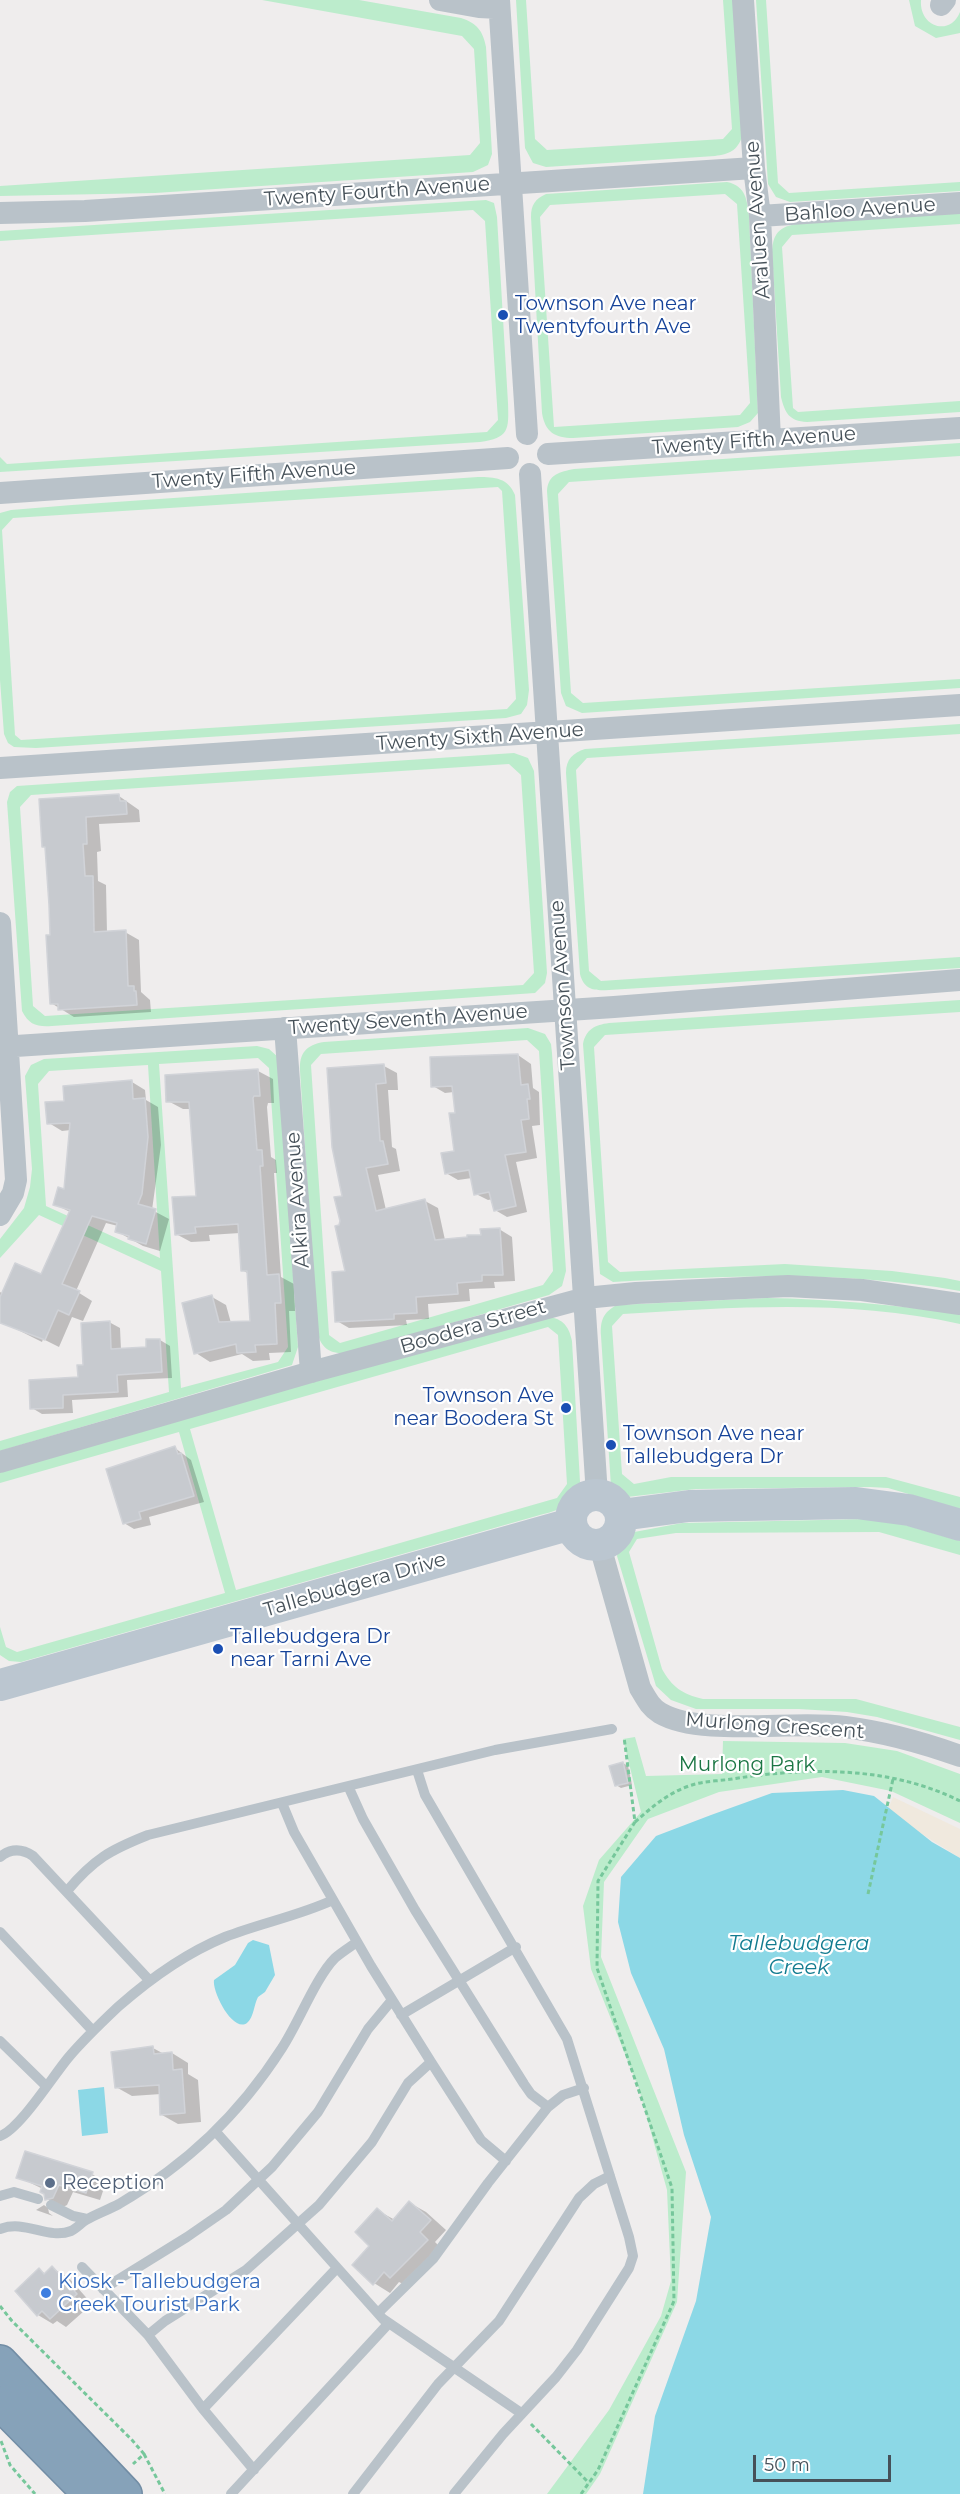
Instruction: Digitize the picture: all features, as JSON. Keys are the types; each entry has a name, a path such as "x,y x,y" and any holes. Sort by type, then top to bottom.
{"highway":[{"path":"0,2362 126,2482"},
{"path":"0,2403 90,2494"}],"street":[{"path":"440,0 478,7 499,4 513,184 527,434"},
{"name":"Araluen Avenue","path":"743,0 754,168 760,216 770,440"},
{"name":"Twenty Fourth Avenue","path":"0,213 85,211 754,168"},
{"name":"Bahloo Avenue","path":"760,216 960,203"},
{"name":"Twenty Fifth Avenue","path":"548,454 960,428"},
{"path":"527,434 544,442 548,454 541,470 530,474 518,472 508,458 510,445 520,436 527,434"},
{"name":"Twenty Fifth Avenue","path":"0,493 508,458"},
{"name":"Townson Avenue","path":"530,474 597,1495"},
{"name":"Twenty Sixth Avenue","path":"0,768 960,705"},
{"path":"0,923 3,1047 16,1180 13,1193 0,1215"},
{"name":"Twenty Seventh Avenue","path":"3,1047 565,1010 960,980"},
{"name":"Alkira Avenue","path":"285,1028 310,1372"},
{"name":"Boodera Street","path":"0,1462 310,1372 585,1298 636,1293 788,1286 892,1293 960,1304"},
{"path":"597,1495 613,1501 621,1515 619,1531 608,1543 600,1546 585,1543 578,1538 571,1524 574,1507 580,1501 597,1495"},
{"path":"621,1515 689,1506 856,1503 909,1510 960,1525"},
{"name":"Tallebudgera Drive","path":"0,1685 571,1524"},
{"name":"Murlong Crescent","path":"600,1546 640,1688 648,1703 660,1713 696,1725 844,1726 887,1735 960,1756"}],"lane":[{"path":"67,1891 92,1864 123,1845 178,1826 349,1788 495,1750 612,1729"},
{"path":"417,1770 425,1795 516,1947 567,2039 584,2088 633,2256 629,2268 566,2365 521,2413 454,2494"},
{"path":"349,1788 368,1829 458,1982 531,2094 548,2107"},
{"path":"282,1803 294,1832 401,2015 482,2140 506,2161"},
{"path":"0,1857 10,1851 28,1852 150,1981"},
{"path":"0,2136 14,2128 93,2031 150,1981 201,1948 225,1937 333,1900"},
{"path":"0,1932 93,2031"},
{"path":"0,2229 14,2225 48,2232 67,2232 87,2219 117,2205 158,2179 216,2132 255,2087 273,2062 329,1966 357,1942"},
{"path":"401,2015 516,1947"},
{"path":"103,2289 204,2226 226,2210 259,2180 290,2148 318,2112 368,2029 392,2000"},
{"path":"0,2041 46,2086"},
{"path":"147,2335 165,2321 246,2270 319,2205 384,2124 408,2083 431,2062"},
{"path":"378,2313 423,2271 548,2107 563,2096 584,2088"},
{"path":"216,2132 378,2313 389,2323 521,2413"},
{"path":"353,2494 454,2367 499,2321 579,2198 594,2184 610,2176"},
{"path":"0,2196 14,2192 38,2199"},
{"path":"51,2205 73,2216 87,2219"},
{"path":"82,2267 147,2335 203,2409 254,2470"},
{"path":"203,2409 337,2268"},
{"path":"231,2494 389,2323"}],"path":[{"path":"624,1726 635,1822"},
{"path":"581,2494 597,2470 674,2301 672,2188 597,1968 598,1881 635,1822 658,1801 692,1785 755,1775 832,1772 879,1775 938,1790 960,1801"},
{"path":"868,1894 893,1779"},
{"path":"0,2306 12,2321 108,2415 144,2454 165,2494"},
{"path":"521,2413 589,2483"},
{"path":"0,2438 10,2465 35,2494"},
{"path":"126,2482 144,2454"}],"green space":[{"path":"262,0 359,0 461,18 471,22 481,32 486,47 492,154 488,165 473,172 155,193 0,196 0,186 470,155 480,143 474,49 462,36"},
{"path":"516,0 526,0 535,139 547,150 723,139 732,129 723,0 735,0 742,137 738,146 728,153 715,156 546,167 533,163 525,148"},
{"path":"756,0 766,0 778,183 789,193 960,182 960,191 790,202 776,197 768,184"},
{"path":"909,0 921,0 925,17 936,26 949,24 960,12 960,33 936,38 915,26"},
{"path":"727,182 742,190 749,216 758,413 750,422 738,427 573,438 561,437 548,429 542,413 531,217 534,203 546,194","holes":["725,194 737,204 750,403 740,415 554,427 540,217 550,205"]},
{"path":"486,200 494,203 497,217 508,403 507,426 502,435 497,438 480,442 0,472 0,457 7,464 487,432 498,420 485,221 473,210 0,241 0,231"},
{"path":"960,213 960,224 792,235 782,247 793,408 798,412 960,401 960,412 807,422 792,418 786,412 781,397 772,252 774,239 780,230 802,223"},
{"path":"960,443 960,456 569,482 558,494 571,693 583,703 960,679 960,688 582,713 566,706 561,693 547,491 552,477 574,469"},
{"path":"478,477 490,477 505,482 515,495 529,690 527,705 521,714 506,718 36,748 14,747 8,743 4,734 0,680 0,513 72,505","holes":["498,487 502,491 516,699 507,709 21,740 15,735 2,530 13,518"]},
{"path":"960,724 960,734 587,758 576,770 589,971 601,981 960,957 960,968 604,990 595,990 584,983 580,974 566,773 569,760 577,752 585,749"},
{"path":"514,753 528,758 534,771 547,973 545,983 535,993 52,1026 34,1024 22,1011 7,802 10,792 17,786","holes":["509,764 521,775 534,973 523,985 45,1016 33,1006 20,807 31,795"]},
{"path":"960,1000 960,1012 605,1035 594,1047 608,1262 620,1272 785,1264 892,1271 945,1278 960,1281 960,1291 916,1284 829,1277 787,1276 613,1282 600,1274 583,1044 586,1035 592,1029 609,1023"},
{"path":"528,1028 545,1034 551,1044 552,1053 566,1271 562,1286 549,1295 347,1353 330,1351 323,1345 317,1329 300,1071 302,1055 305,1051 313,1045 324,1042","holes":["527,1040 539,1051 553,1271 543,1285 340,1343 329,1335 311,1065 321,1054"]},
{"path":"257,1046 269,1049 278,1057 298,1347 292,1365 0,1451 0,1441 169,1392 161,1271 39,1215 0,1258 0,1239 24,1208 30,1187 32,1169 25,1076 31,1065 44,1059","holes":["258,1058 269,1068 288,1347 278,1362 181,1388 159,1064","148,1065 160,1258 46,1206 38,1084 49,1071"]},
{"path":"767,1298 864,1303 960,1314 960,1324 918,1316 834,1308 750,1307 623,1314 612,1326 622,1474 634,1484 671,1477 886,1477 960,1497 960,1509 888,1488 870,1487 696,1489 627,1497 615,1493 611,1486 601,1336 602,1321 606,1314 617,1305"},
{"path":"545,1317 560,1320 569,1330 572,1341 580,1482 574,1498 563,1507 21,1662 9,1661 0,1655 0,1627 6,1647 17,1652 225,1593 179,1432 0,1483 0,1470","holes":["548,1327 558,1335 567,1484 557,1498 236,1590 190,1429"]},
{"path":"868,1519 899,1523 960,1541 960,1555 879,1532 676,1533 637,1539 629,1552 662,1669 678,1689 703,1699 856,1699 960,1727 960,1740 877,1717 847,1712 799,1709 696,1709 671,1700 656,1686 617,1556 619,1545 629,1533 682,1523"},
{"name":"Murlong Park","path":"635,1737 646,1776 722,1774 723,1741 845,1743 897,1751 960,1774 960,1823 891,1791 822,1777 719,1792 648,1819 604,1882 601,1957 686,2172 677,2302 600,2474 586,2494 547,2494 609,2410 661,2316 671,2281 667,2190 639,2089 591,1969 583,1906 599,1860 641,1812 623,1739"}],"sand":[{"path":"893,1797 960,1829 960,1858 887,1812"}],"water":[{"name":"Tallebudgera Creek","path":"843,1790 874,1796 932,1842 960,1858 960,2494 643,2494 655,2416 696,2301 711,2217 684,2135 664,2049 631,1973 618,1922 621,1877 656,1836 772,1793"},
{"path":"253,1940 269,1945 275,1975 265,1992 258,1997 253,2014 247,2023 241,2025 224,2010 216,1993 214,1980 235,1965 248,1943"},
{"path":"104,2087 108,2133 82,2136 78,2090"}],"building":[{"path":"119,794 120,801 126,801 127,814 86,817 87,844 83,844 85,876 93,876 94,932 126,930 128,986 134,986 137,1005 58,1010 58,1004 50,1004 46,935 50,935 49,905 39,799"},
{"path":"518,1054 521,1085 528,1084 530,1099 527,1099 529,1119 521,1120 526,1152 505,1155 516,1206 494,1211 489,1192 474,1195 469,1170 445,1174 441,1153 454,1151 449,1113 455,1113 452,1086 431,1087 430,1057"},
{"path":"384,1064 386,1083 376,1084 380,1141 383,1141 388,1164 366,1168 376,1211 425,1199 435,1240 481,1235 480,1229 500,1228 503,1275 482,1275 482,1281 457,1283 458,1294 416,1297 417,1313 394,1314 394,1319 335,1322 332,1272 345,1271 335,1226 339,1225 340,1221 334,1197 342,1196 332,1147 327,1068"},
{"path":"258,1069 260,1096 253,1098 257,1150 262,1150 263,1166 260,1166 267,1275 279,1274 281,1303 275,1303 277,1344 255,1345 256,1352 237,1353 236,1344 194,1354 182,1303 212,1295 219,1322 250,1321 247,1271 241,1271 238,1224 195,1227 196,1233 175,1235 172,1197 196,1196 189,1102 166,1102 165,1075"},
{"path":"132,1080 133,1099 145,1098 148,1137 142,1194 138,1204 156,1209 146,1244 128,1239 129,1236 115,1232 117,1223 92,1216 62,1284 80,1291 69,1315 58,1310 45,1340 0,1323 0,1297 15,1263 41,1274 70,1210 53,1205 58,1187 64,1189 70,1123 47,1124 45,1102 64,1101 63,1086"},
{"path":"110,1321 111,1349 146,1347 146,1339 160,1339 162,1372 117,1375 118,1392 63,1395 63,1408 30,1409 29,1380 78,1377 77,1365 83,1365 81,1323"},
{"path":"175,1446 178,1454 181,1453 194,1496 139,1512 141,1519 123,1524 106,1469"},
{"path":"623,1762 628,1783 615,1786 609,1766"},
{"path":"153,2046 154,2054 172,2052 173,2070 182,2069 185,2113 160,2115 159,2085 115,2088 111,2052"},
{"path":"25,2151 93,2172 86,2193 59,2185 53,2198 45,2200 44,2194 40,2192 42,2186 16,2178"},
{"path":"409,2201 431,2220 420,2232 428,2240 390,2278 384,2272 373,2285 352,2265 369,2246 355,2232 377,2208 392,2221"},
{"name":"Kiosk - Tallebudgera Creek Tourist Park","path":"52,2266 77,2294 50,2319 42,2311 37,2316 15,2291 39,2268 44,2274"}],"place":[{"name":"Townson Ave near Twentyfourth Ave","path":"503,315"},
{"name":"Townson Ave near Boodera St","path":"566,1408"},
{"name":"Townson Ave near Tallebudgera Dr","path":"611,1445"},
{"name":"Tallebudgera Dr near Tarni Ave","path":"218,1649"},
{"name":"Reception","path":"50,2183"},
{"name":"Kiosk - Tallebudgera Creek Tourist Park","path":"46,2293"}]}
